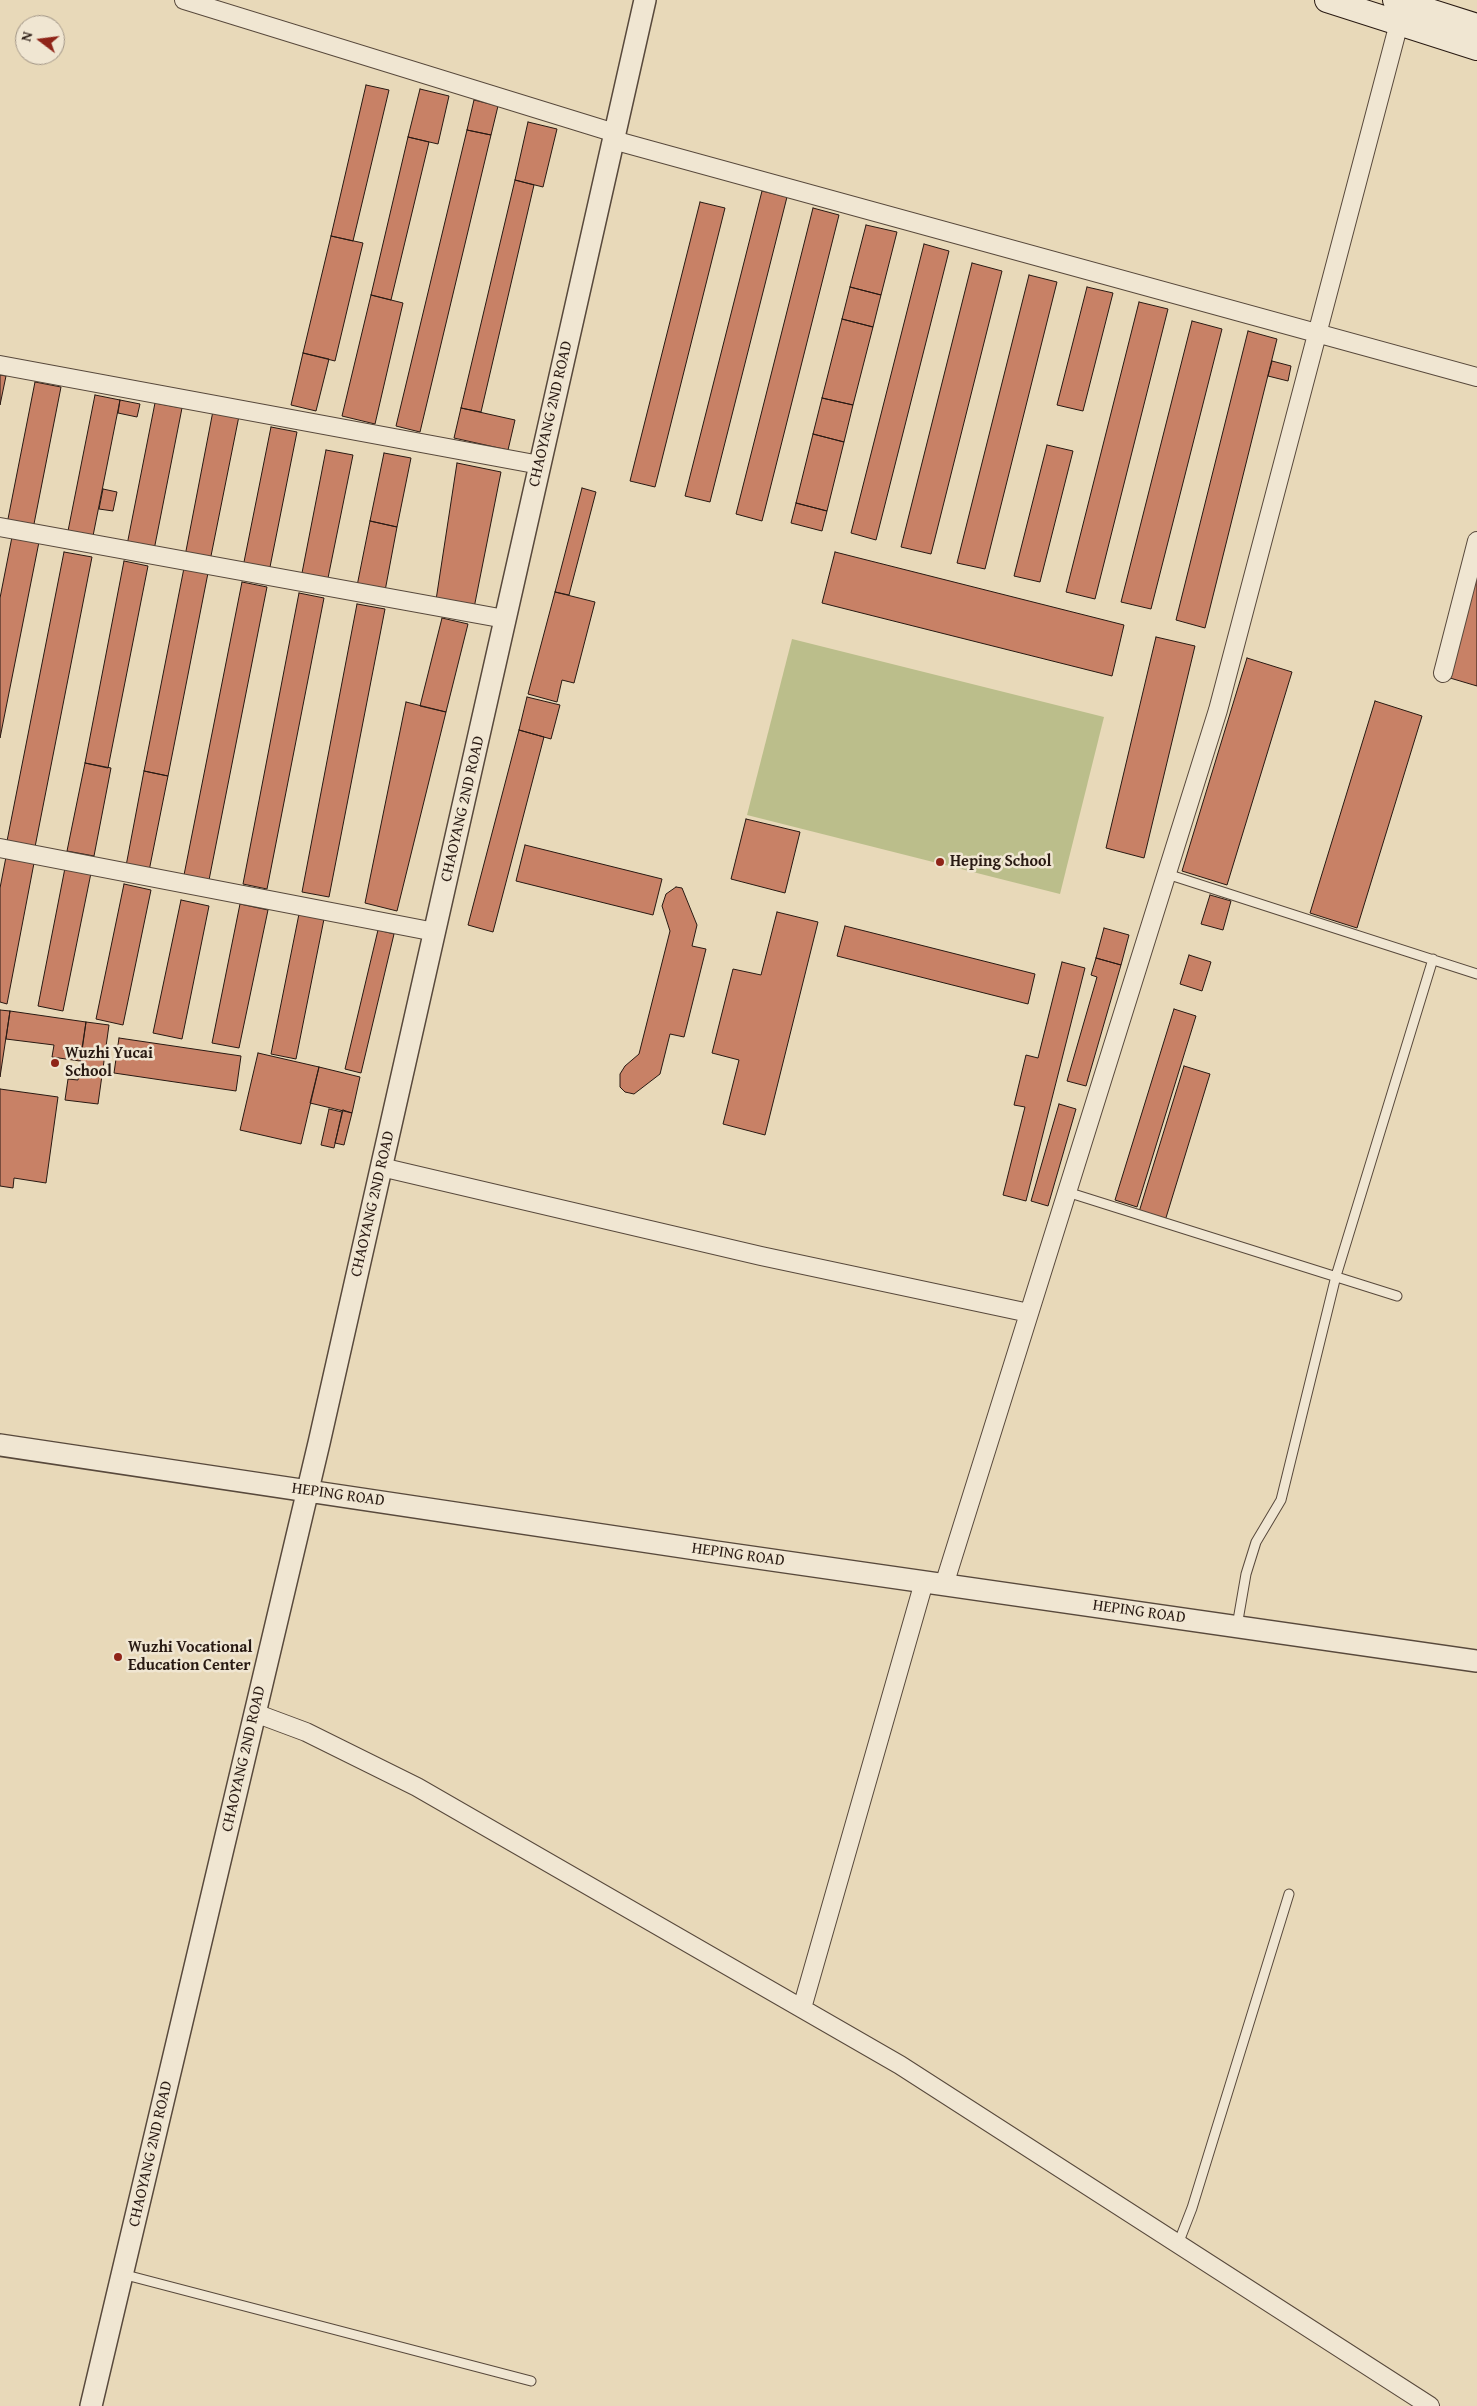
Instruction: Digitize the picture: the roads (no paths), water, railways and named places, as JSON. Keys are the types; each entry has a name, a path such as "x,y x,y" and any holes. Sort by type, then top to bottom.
{"main road":[{"path":"1327,0 1397,6 1477,26"},
{"path":"1397,6 1477,48"}],"street":[{"path":"184,0 614,137 1477,377"},
{"name":"CHAOYANG 2ND ROAD","path":"91,2406 307,1491 435,932 644,0"},
{"path":"802,2008 934,1583 1029,1313 1218,710 1317,334 1397,6"},
{"path":"0,365 540,465"},
{"path":"0,526 505,619"},
{"path":"1443,673 1477,541"},
{"path":"0,848 435,932"},
{"path":"381,1167 761,1256 1029,1313"},
{"name":"HEPING ROAD","path":"0,1445 1477,1661"},
{"path":"255,1713 306,1732 416,1787 900,2064 1430,2406"}],"lane":[{"path":"1167,874 1477,974"},
{"path":"1237,1626 1246,1574 1256,1542 1281,1500 1336,1276 1433,959"},
{"path":"1067,1192 1397,1296"},
{"path":"1178,2244 1192,2208 1289,1894"},
{"path":"122,2274 531,2381"}],"place":[{"name":"Heping School","path":"940,862"},
{"name":"Wuzhi Yucai School","path":"55,1063"},
{"name":"Wuzhi Vocational Education Center","path":"118,1657"}]}
